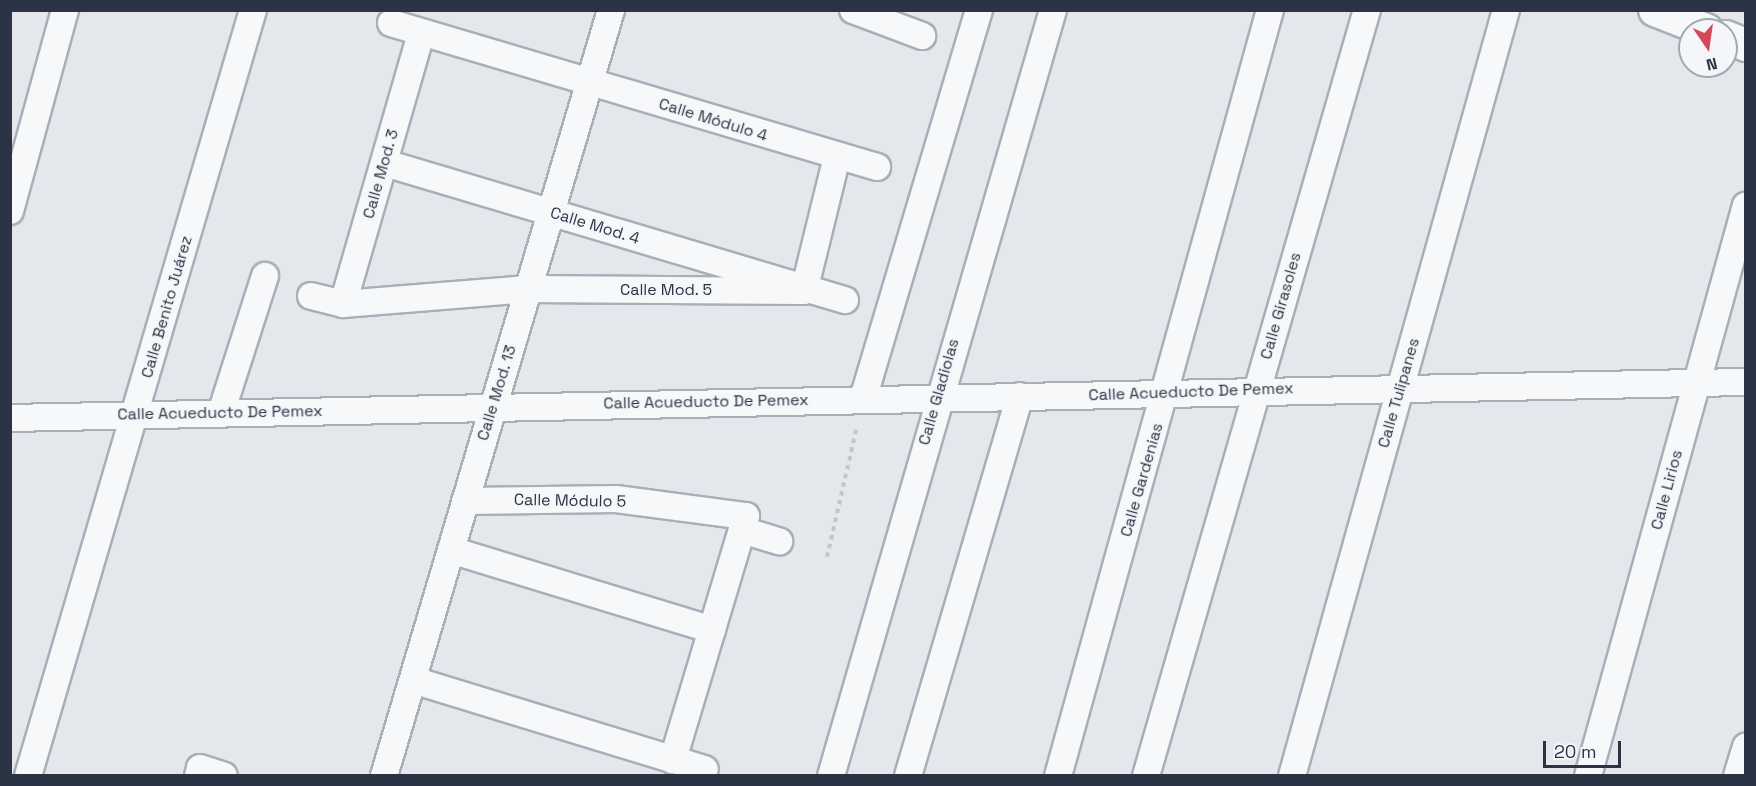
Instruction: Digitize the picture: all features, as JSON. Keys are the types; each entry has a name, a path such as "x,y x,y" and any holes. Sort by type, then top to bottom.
{"street":[{"path":"10,210 65,10"},
{"name":"Calle Benito Juárez","path":"28,776 254,10"},
{"name":"Calle Mod. 13","path":"384,776 611,10"},
{"path":"853,10 885,15 922,36"},
{"path":"863,399 979,10"},
{"name":"Calle Gladiolas","path":"831,776 936,398 1053,10"},
{"name":"Calle Gardenias","path":"1058,776 1166,395 1270,10"},
{"name":"Calle Girasoles","path":"1146,776 1367,10"},
{"name":"Calle Tulipanes","path":"1292,776 1506,10"},
{"path":"1654,10 1678,19"},
{"path":"390,23 590,82"},
{"name":"Calle Mod. 3","path":"343,304 421,33"},
{"name":"Calle Módulo 4","path":"590,82 877,167"},
{"path":"837,157 804,291 845,300"},
{"name":"Calle Mod. 4","path":"384,163 551,212 804,291"},
{"name":"Calle Lirios","path":"1588,776 1746,205"},
{"path":"221,413 265,276"},
{"path":"311,296 343,304 528,289"},
{"name":"Calle Mod. 5","path":"528,289 804,291"},
{"path":"1697,382 1746,382"},
{"name":"Calle Acueducto De Pemex","path":"10,418 494,405 1166,395 1401,387 1697,382"},
{"path":"908,776 1020,396"},
{"name":"Calle Módulo 5","path":"465,501 616,499 744,523 779,541"},
{"path":"673,760 744,523"},
{"path":"451,550 712,630"},
{"path":"412,680 705,770"},
{"path":"1737,776 1746,746"},
{"path":"198,776 200,768 224,776"}],"path":[{"path":"827,557 863,399"}]}
